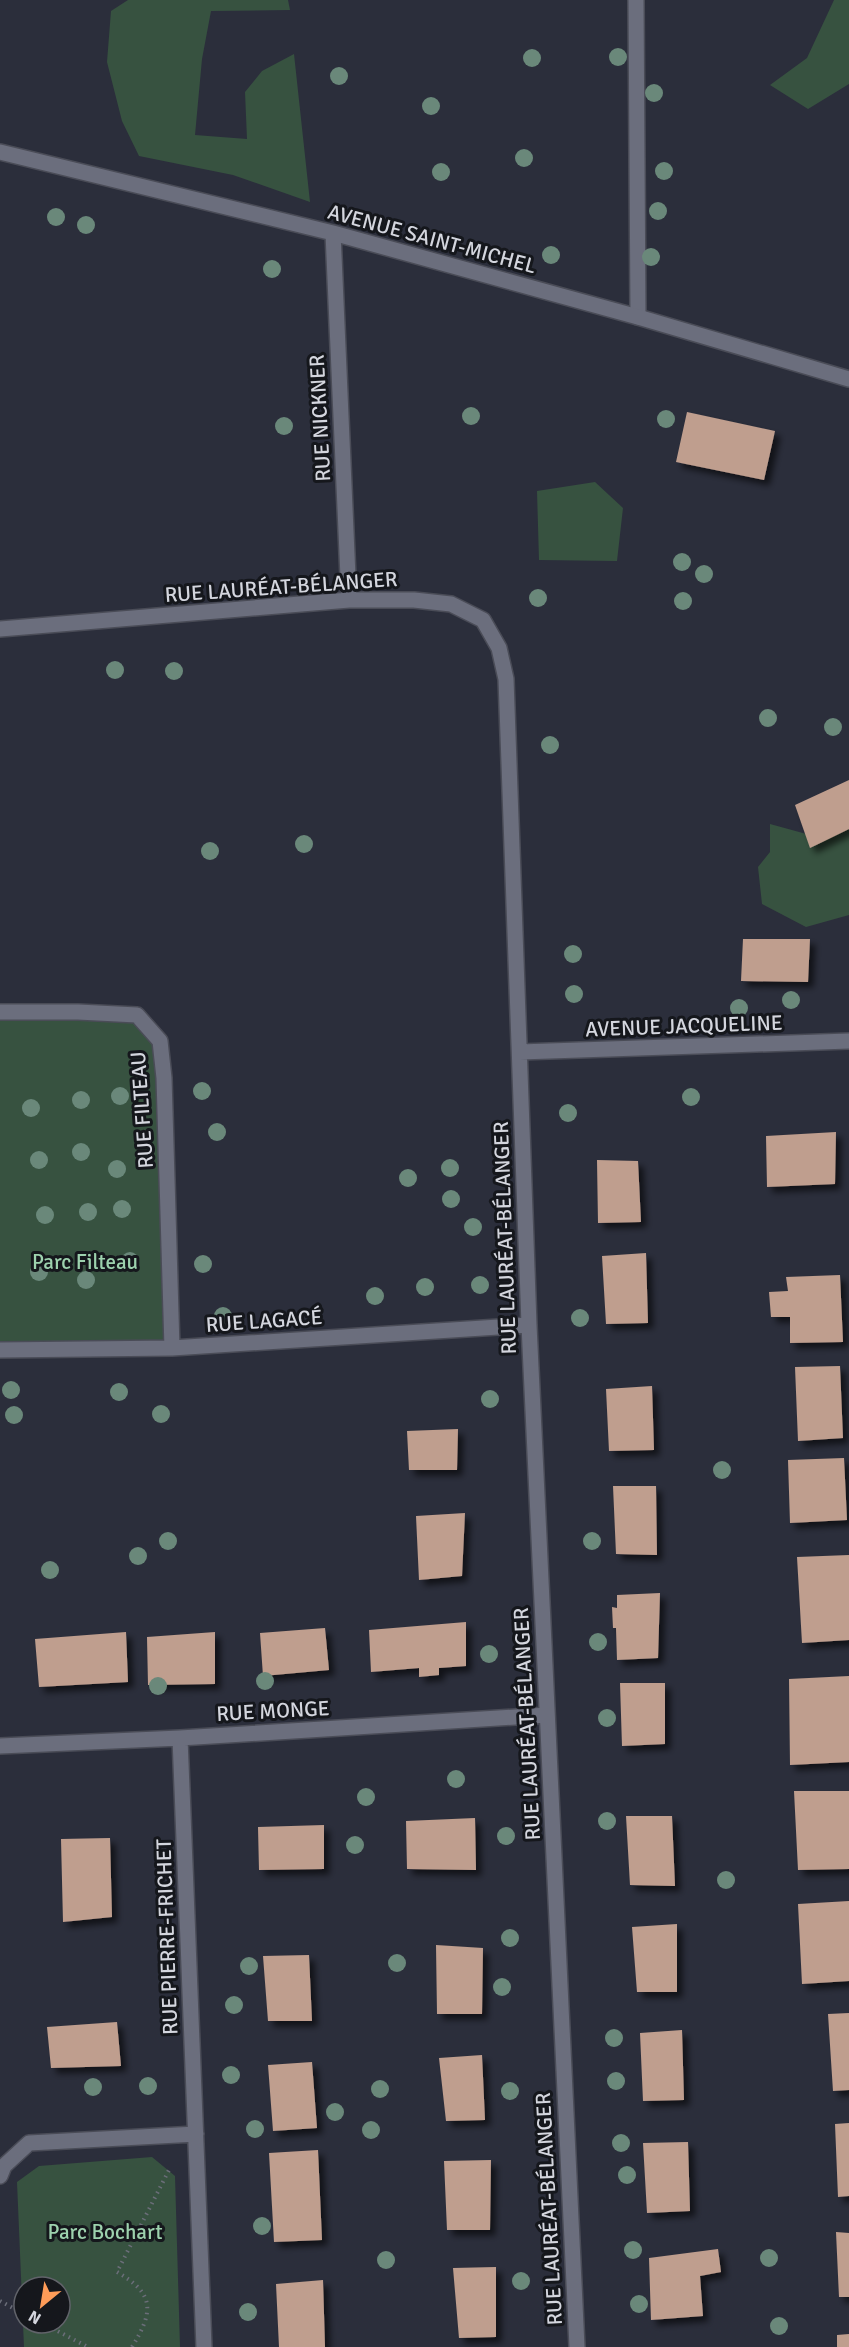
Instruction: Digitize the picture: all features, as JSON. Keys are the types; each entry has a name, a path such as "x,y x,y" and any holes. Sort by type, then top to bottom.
{"street":[{"path":"636,0 638,317"},
{"name":"AVENUE SAINT-MICHEL","path":"0,152 333,233 638,317 849,379"},
{"name":"RUE NICKNER","path":"333,233 349,600"},
{"name":"RUE LAURÉAT-BÉLANGER","path":"0,628 349,600 414,600 451,604 483,620 499,648 506,679 529,1325 577,2347"},
{"name":"RUE FILTEAU","path":"0,1012 137,1015 160,1041 164,1078 172,1348"},
{"name":"AVENUE JACQUELINE","path":"520,1053 849,1041"},
{"name":"RUE LAGACÉ","path":"0,1350 172,1348 529,1325"},
{"name":"RUE MONGE","path":"0,1746 180,1738 547,1716"},
{"name":"RUE PIERRE-FRICHET","path":"180,1738 204,2347"},
{"path":"0,2176 4,2166 29,2143 196,2134"}],"path":[{"path":"132,2347 144,2327 147,2314 146,2296 133,2282 117,2272 171,2166 196,2134"},
{"path":"65,2335 88,2347"}],"green space":[{"path":"128,0 288,0 290,10 211,11 202,59 195,135 247,139 245,92 262,71 294,54 310,202 233,175 139,156 122,121 107,62 111,11"},
{"path":"834,0 849,0 849,84 808,109 770,85 807,58"},
{"path":"595,482 623,508 617,561 539,560 537,491"},
{"path":"849,823 849,915 806,927 762,904 758,867 770,852 770,824 821,838"},
{"name":"Parc Filteau","path":"0,1012 137,1015 160,1041 172,1348 0,1350"},
{"name":"Parc Bochart","path":"152,2157 175,2176 180,2347 24,2347 23,2335 72,2335 72,2275 21,2275 17,2182 39,2166"}],"building":[{"path":"687,412 775,431 764,480 676,462"},
{"path":"849,780 849,829 810,848 795,805"},
{"path":"743,939 810,939 808,982 741,981"},
{"path":"836,1132 835,1184 767,1187 766,1136"},
{"path":"597,1160 638,1161 641,1222 598,1223"},
{"path":"646,1253 648,1323 606,1324 602,1256"},
{"path":"840,1275 843,1342 790,1343 790,1317 771,1317 769,1292 788,1291 786,1277"},
{"path":"840,1366 843,1438 798,1441 795,1367"},
{"path":"652,1386 654,1450 609,1451 606,1389"},
{"path":"458,1429 457,1470 409,1470 407,1431"},
{"path":"844,1458 847,1520 790,1523 788,1460"},
{"path":"613,1486 656,1486 657,1555 616,1554"},
{"path":"465,1513 462,1576 419,1580 416,1516"},
{"path":"849,1555 849,1640 802,1643 797,1557"},
{"path":"660,1593 658,1658 617,1660 616,1628 613,1628 612,1607 617,1608 617,1595"},
{"path":"466,1622 466,1666 439,1668 439,1675 419,1677 419,1668 371,1672 369,1630"},
{"path":"325,1628 329,1670 263,1676 260,1633"},
{"path":"126,1632 128,1682 39,1687 35,1639"},
{"path":"215,1632 215,1684 148,1685 147,1637"},
{"path":"849,1676 849,1762 790,1765 789,1679"},
{"path":"620,1683 665,1683 665,1744 622,1746"},
{"path":"794,1791 849,1791 849,1869 798,1870"},
{"path":"626,1816 672,1816 675,1886 630,1885"},
{"path":"475,1818 476,1870 407,1869 406,1821"},
{"path":"324,1825 324,1869 259,1870 258,1827"},
{"path":"110,1838 112,1917 63,1922 61,1839"},
{"path":"849,1901 849,1981 802,1984 798,1904"},
{"path":"677,1924 677,1992 637,1992 632,1927"},
{"path":"436,1945 483,1948 482,2014 437,2014"},
{"path":"309,1955 312,2021 268,2021 263,1956"},
{"path":"849,2013 849,2090 833,2091 828,2014"},
{"path":"117,2022 121,2066 51,2068 47,2027"},
{"path":"682,2030 684,2100 643,2101 640,2033"},
{"path":"482,2055 485,2120 446,2121 439,2058"},
{"path":"312,2062 317,2128 273,2131 268,2065"},
{"path":"849,2123 849,2196 838,2197 835,2124"},
{"path":"688,2142 690,2211 647,2213 643,2143"},
{"path":"318,2150 322,2240 274,2242 269,2153"},
{"path":"491,2160 490,2230 447,2230 444,2161"},
{"path":"836,2232 849,2233 849,2297 839,2297"},
{"path":"718,2249 721,2272 700,2276 703,2316 651,2320 649,2258"},
{"path":"496,2267 496,2337 459,2338 453,2268"},
{"path":"323,2280 325,2347 279,2347 276,2284"},
{"path":"849,2334 849,2347 837,2347 837,2335"}]}
